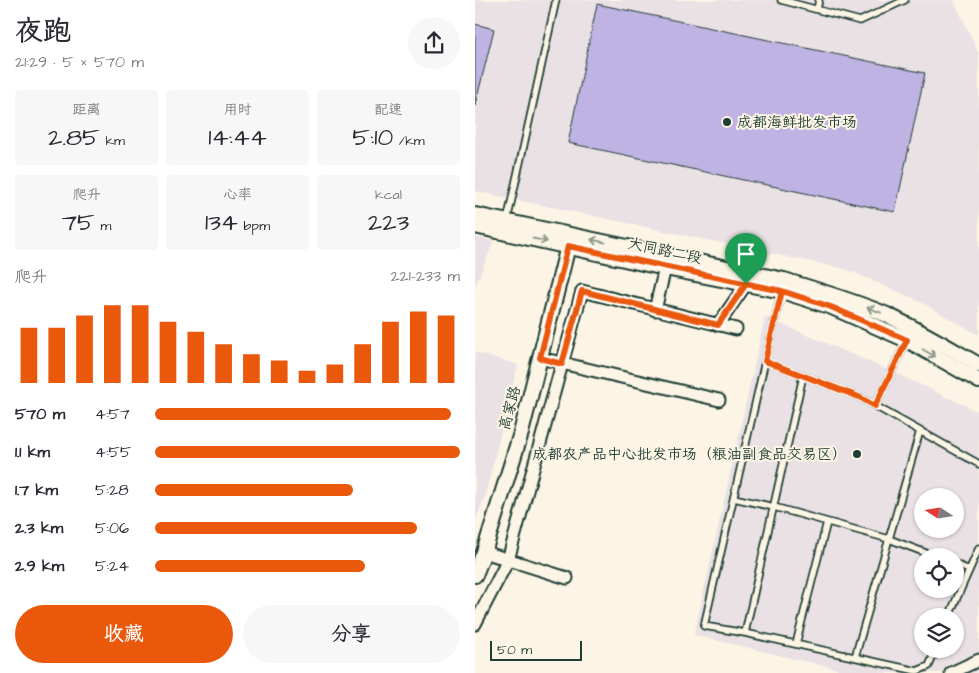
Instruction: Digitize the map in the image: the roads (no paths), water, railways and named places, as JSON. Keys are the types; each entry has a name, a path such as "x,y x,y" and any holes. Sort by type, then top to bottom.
{"street":[{"name":"大同路二段","path":"475,214 506,227 568,246 665,268 782,291 831,307 907,340 979,381"},
{"name":"大同路二段","path":"475,226 506,227 785,280 831,294 886,315 979,365"},
{"name":"高家路","path":"475,575 484,552 521,432 568,246"},
{"path":"655,310 665,268"},
{"path":"718,325 746,284"},
{"path":"475,624 508,560 582,291 736,329"},
{"path":"540,358 719,400"},
{"path":"484,552 567,578"},
{"path":"951,673 979,660"}],"lane":[{"path":"506,227 556,0"},
{"path":"781,0 860,21 905,0"},
{"path":"817,9 819,0"},
{"path":"782,291 704,626 745,633 917,671 929,666 932,658"},
{"path":"875,406 907,340"},
{"path":"765,361 859,397 979,464"},
{"path":"745,633 803,376"},
{"path":"855,657 920,431"},
{"path":"733,498 774,507 889,539 914,548"},
{"path":"796,644 827,522"},
{"path":"952,608 979,548"},
{"path":"964,568 969,570"}],"place":[{"name":"成都海鲜批发市场","path":"727,122"},
{"name":"成都农产品中心批发市场（粮油副食品交易区）","path":"857,454"}]}
